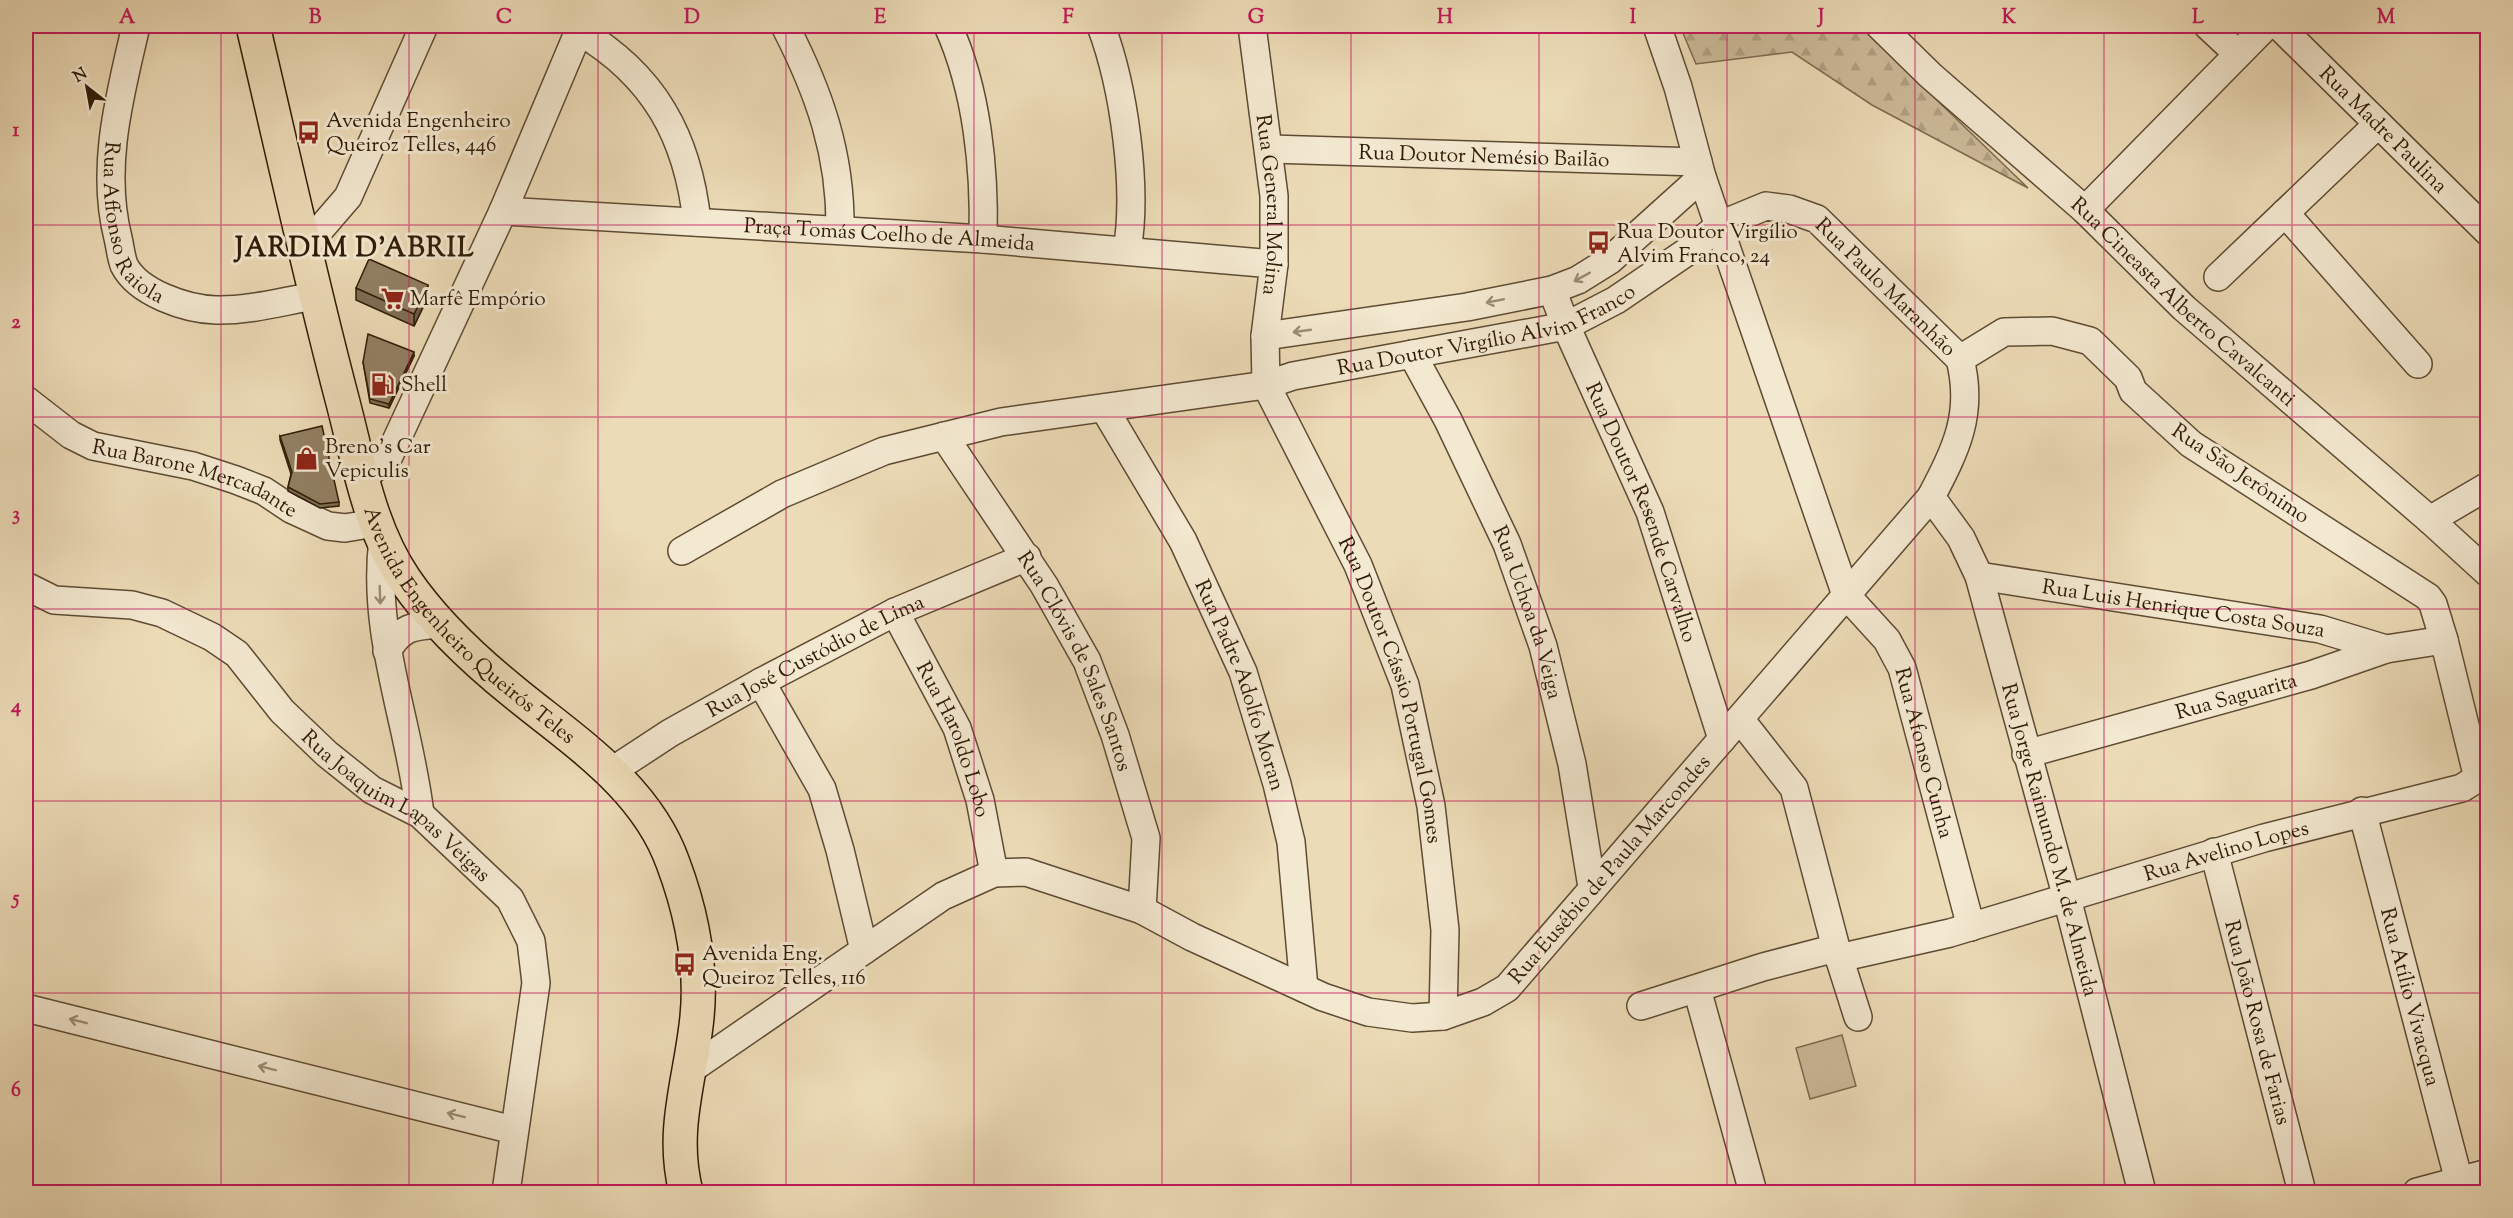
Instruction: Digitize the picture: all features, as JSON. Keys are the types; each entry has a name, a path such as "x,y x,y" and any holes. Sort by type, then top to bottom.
{"main road":[{"name":"Avenida Engenheiro Queirós Teles","path":"253,26 315,296 379,531 405,579 440,624 512,690 612,771 647,814 673,861 689,918 698,964 697,1017 678,1134 686,1192"}],"street":[{"name":"Rua Affonso Raiola","path":"135,26 111,151 110,197 124,265 144,286 156,293 186,304 214,310 237,310 315,296"},
{"path":"304,248 348,197 424,26"},
{"path":"785,26 816,93 827,129 838,171 840,229"},
{"path":"948,26 962,65 980,155 983,239"},
{"path":"1101,26 1116,73 1123,113 1131,228 1127,251"},
{"name":"Rua General Molina","path":"1252,26 1270,149 1274,264 1265,336 1266,385"},
{"path":"1657,26 1678,87 1700,170 1846,595"},
{"name":"Rua Cineasta Alberto Cavalcanti","path":"1880,26 1930,75 2085,210 2184,308 2430,520 2487,573"},
{"path":"2208,26 2238,54"},
{"path":"2085,210 2266,26"},
{"name":"Rua Madre Paulina","path":"2279,26 2487,232"},
{"path":"363,478 388,456 503,211 580,28 624,64 670,119 685,160 697,222"},
{"path":"2218,277 2379,124"},
{"name":"Rua Doutor Nemésio Bailão","path":"1270,149 1700,170"},
{"name":"Rua Doutor Virgílio Alvim Franco","path":"1265,336 1467,307 1552,290 1578,280 1610,260 1700,170"},
{"name":"Rua Paulo Maranhão","path":"1720,225 1766,206 1789,209 1817,219 1960,359 1966,384 1964,415 1956,449 1931,497 1846,595"},
{"name":"Praça Tomás Coelho de Almeida","path":"503,211 840,229 1274,264"},
{"path":"2285,213 2418,364"},
{"name":"Rua Doutor Virgílio Alvim Franco","path":"1266,385 1293,376 1566,326 1616,300 1691,249 1720,225"},
{"name":"Rua Doutor Resende Carvalho","path":"1552,290 1650,512 1722,739"},
{"name":"Rua São Jerônimo","path":"1960,359 2004,332 2052,331 2090,341 2128,378 2133,391 2191,444 2428,597 2433,604 2444,640"},
{"name":"Rua Uchoa da Veiga","path":"1412,354 1448,420 1507,544 1543,646 1572,764 1592,887"},
{"path":"682,550 782,494 884,451 1001,423 1266,385"},
{"name":"Rua Doutor Cássio Portugal Gomes","path":"1266,385 1358,565 1405,685 1431,806 1445,930 1443,1016"},
{"name":"Rua Barone Mercadante","path":"26,400 71,435 93,446 193,466 264,491 291,509 328,526 379,531"},
{"name":"Rua Padre Adolfo Moran","path":"1104,408 1183,541 1243,672 1277,784 1291,842 1304,988"},
{"name":"Rua Clóvis de Sales Santos","path":"944,436 995,515 1027,557 1087,661 1115,735 1146,838 1142,910"},
{"path":"2430,520 2487,486"},
{"name":"Rua Jorge Raimundo M. de Almeida","path":"1931,497 1962,538 1979,576 2067,898 2142,1192"},
{"path":"379,531 380,609 387,651 415,774 420,814"},
{"name":"Rua José Custódio de Lima","path":"612,771 670,733 761,682 895,612 1027,557"},
{"name":"Rua Luis Henrique Costa Souza","path":"1979,576 2320,630 2386,649"},
{"name":"Rua Joaquim Lapas Veigas","path":"26,586 54,600 132,605 152,610 212,637 237,654 282,711 327,754 372,790 420,814 510,899 531,941 536,983 513,1130 506,1192"},
{"name":"Rua Eusébio de Paula Marcondes","path":"687,1072 943,896 994,873 1026,872 1142,910 1192,937 1304,988 1368,1012 1412,1018 1443,1016 1483,1002 1507,988 1846,595"},
{"name":"Rua Afonso Cunha","path":"1846,595 1887,640 1902,668 1971,927"},
{"name":"Rua Haroldo Lobo","path":"895,612 957,729 980,800 994,873"},
{"path":"387,651 397,634 415,626 440,624"},
{"name":"Rua Saguarita","path":"2026,754 2310,675 2386,649 2444,640"},
{"name":"Rua Avelino Lopes","path":"1641,1006 1763,967 1971,927 2214,852 2362,811 2463,788 2473,781 2477,774 2444,640"},
{"path":"761,682 822,789 840,850 864,950"},
{"path":"1740,719 1794,788 1838,953 1858,1017"},
{"name":"Rua Atílio Vivacqua","path":"2362,811 2459,1181"},
{"name":"Rua João Rosa de Farias","path":"2214,852 2302,1192"},
{"path":"1697,989 1753,1192"},
{"path":"26,1008 513,1130"},
{"path":"2417,1192 2487,1173"}],"green space":[{"path":"1680,26 1860,26 2028,188 1872,105 1792,52 1696,64"},
{"path":"1842,1035 1856,1086 1810,1099 1796,1048"}],"building":[{"name":"Marfê Empório","path":"369,259 428,285 414,314 356,288"},
{"name":"Shell","path":"368,334 414,352 389,404 370,399 363,362"},
{"name":"Breno's Car Vepiculis","path":"322,426 339,502 320,504 288,487 292,472 280,436"}],"place":[{"name":"Avenida Engenheiro Queiroz Telles, 446","path":"308,132"},
{"name":"Rua Doutor Virgílio Alvim Franco, 24","path":"1599,243"},
{"name":"Marfê Empório","path":"392,298"},
{"name":"Shell","path":"383,384"},
{"name":"Breno's Car Vepiculis","path":"307,458"},
{"name":"Avenida Eng. Queiroz Telles, 116","path":"684,965"}],"district":[{"name":"JARDIM D'ABRIL","path":"355,247"}]}
